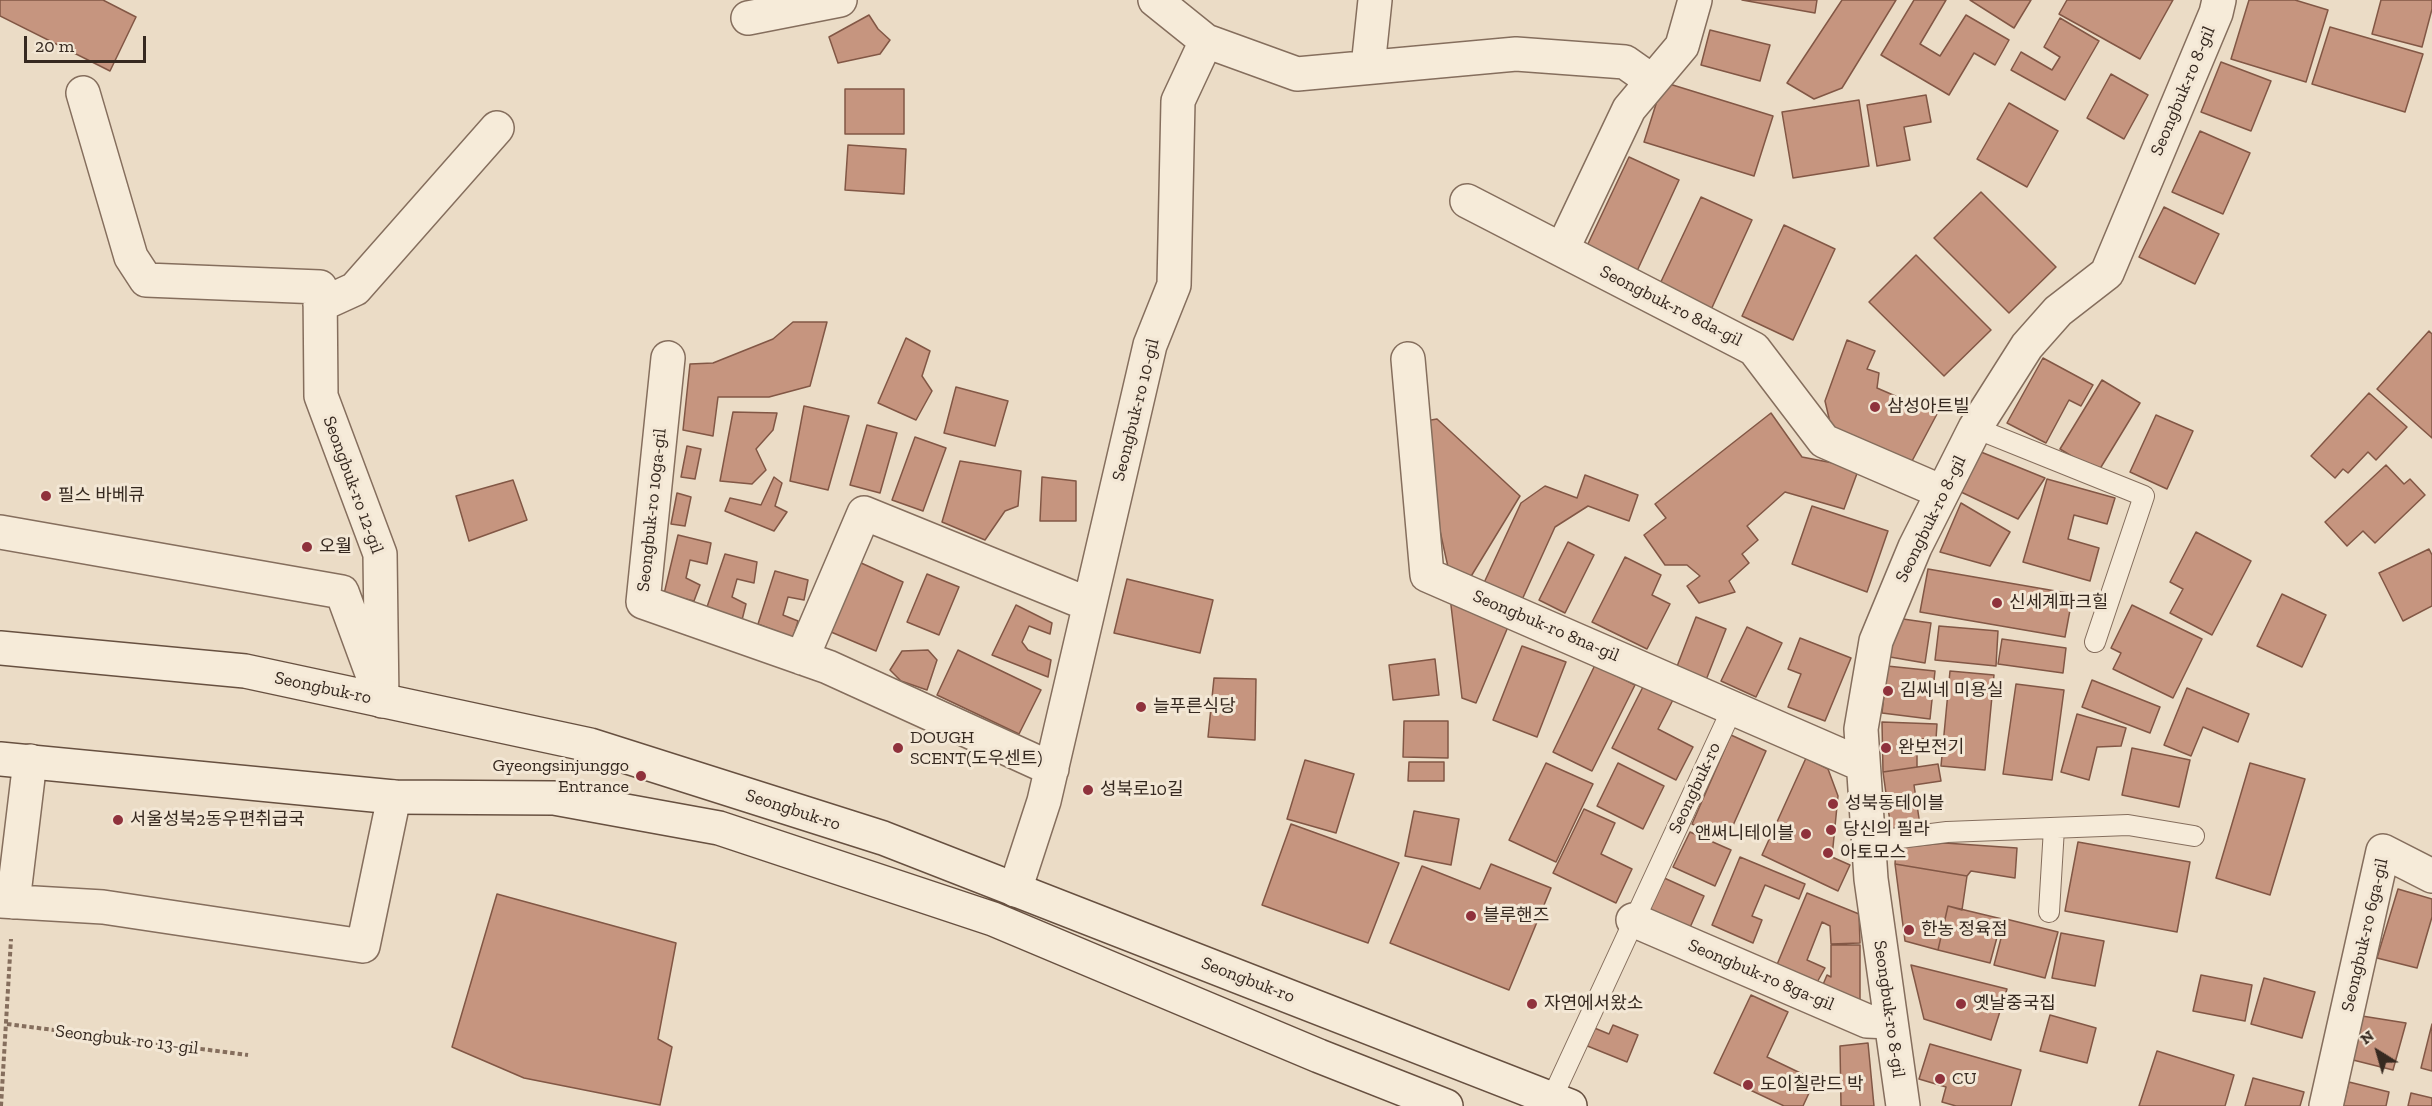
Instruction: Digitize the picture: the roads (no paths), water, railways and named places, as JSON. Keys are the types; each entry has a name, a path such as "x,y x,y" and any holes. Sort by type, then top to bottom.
{"street":[{"path":"748,18 840,0"},
{"path":"1155,0 1206,41 1297,74 1516,54 1625,62 1652,81"},
{"path":"1368,67 1375,0"},
{"path":"1562,250 1629,109 1682,46 1695,0"},
{"name":"Seongbuk-ro 8-gil","path":"1903,1106 1871,879 1863,765 1861,729 1876,641 1915,547 1975,428 2027,346 2058,311 2107,273 2216,13 2219,0"},
{"name":"Seongbuk-ro 10-gil","path":"1015,890 1052,769 1088,604 1150,345 1174,285 1178,101 1206,41"},
{"path":"83,93 132,256 147,280 320,287 320,305 355,289 497,128"},
{"name":"Seongbuk-ro 8da-gil","path":"1467,201 1754,349 1824,441 1942,492"},
{"name":"Seongbuk-ro 12-gil","path":"320,305 321,396 380,554 382,701"},
{"name":"Seongbuk-ro 10ga-gil","path":"668,358 643,602 828,668 1052,769"},
{"name":"Seongbuk-ro 8na-gil","path":"1408,358 1427,575 1863,765"},
{"path":"802,658 864,513 1088,604"},
{"path":"0,532 342,592 382,701"},
{"name":"Seongbuk-ro","path":"0,648 245,671 590,745 883,838 1561,1102"},
{"path":"394,797 363,946 103,907 6,901 15,760 394,797 554,798 719,828 993,919 1319,1056 1446,1106"},
{"name":"Seongbuk-ro 6ga-gil","path":"2326,1106 2382,851 2432,876"},
{"name":"Seongbuk-ro 8ga-gil","path":"1633,920 1867,1021 1890,1022"}],"lane":[{"path":"1975,428 2144,495 2095,642"},
{"name":"Seongbuk-ro","path":"1561,1102 1633,920 1733,707"},
{"path":"1868,842 1947,831 2128,825 2194,836"},
{"path":"2049,912 2054,828"}],"place":[{"name":"삼성아트빌","path":"1875,407"},
{"name":"필스 바베큐","path":"46,496"},
{"name":"오월","path":"307,547"},
{"name":"신세계파크힐","path":"1997,603"},
{"name":"김씨네 미용실","path":"1888,691"},
{"name":"늘푸른식당","path":"1141,707"},
{"name":"DOUGH SCENT(도우센트)","path":"898,748"},
{"name":"완보전기","path":"1886,748"},
{"name":"Gyeongsinjunggo Entrance","path":"641,776"},
{"name":"성북로10길","path":"1088,790"},
{"name":"성북동테이블","path":"1833,804"},
{"name":"서울성북2동우편취급국","path":"118,820"},
{"name":"당신의 필라","path":"1831,830"},
{"name":"앤써니테이블","path":"1806,834"},
{"name":"아토모스","path":"1828,853"},
{"name":"블루핸즈","path":"1471,916"},
{"name":"한농 정육점","path":"1909,930"},
{"name":"자연에서왔소","path":"1532,1004"},
{"name":"옛날중국집","path":"1961,1004"},
{"name":"CU","path":"1940,1079"},
{"name":"도이칠란드 박","path":"1748,1085"}]}
